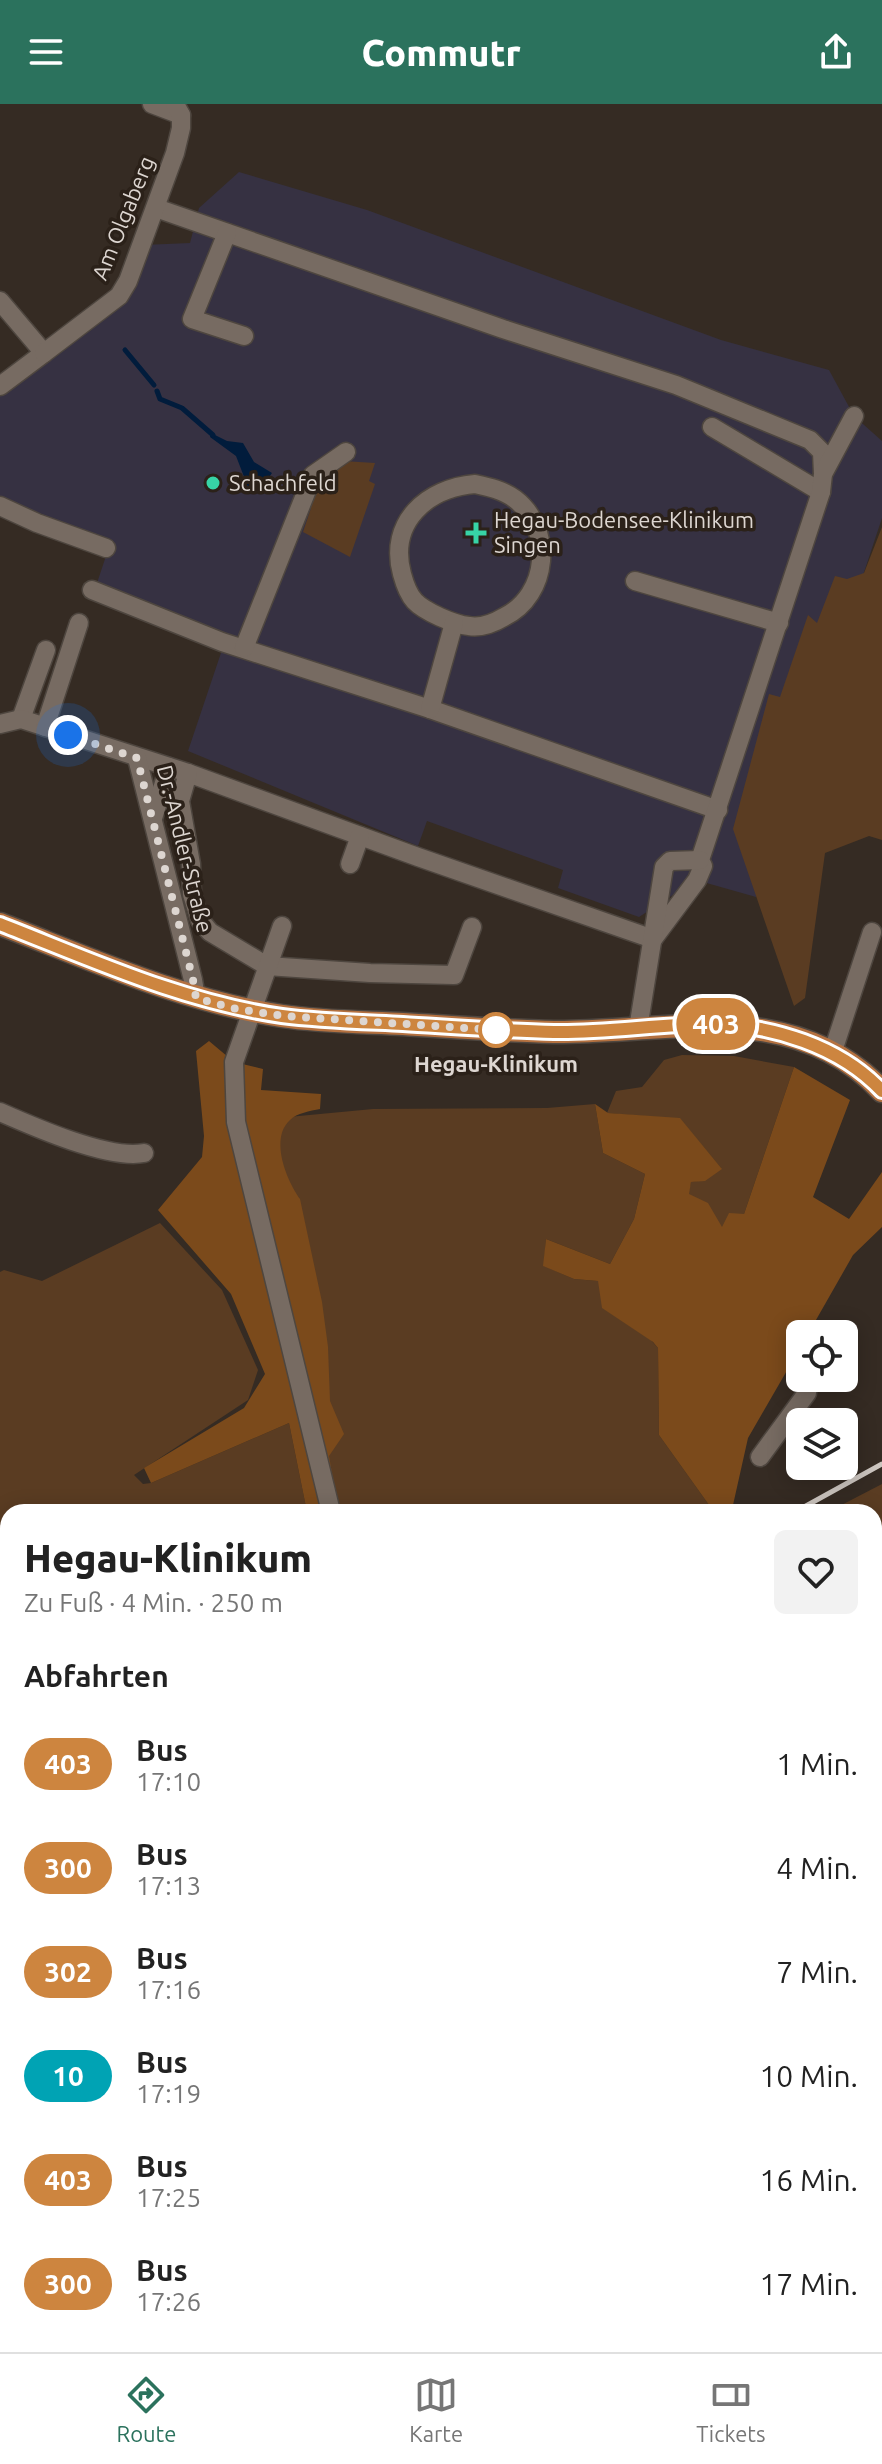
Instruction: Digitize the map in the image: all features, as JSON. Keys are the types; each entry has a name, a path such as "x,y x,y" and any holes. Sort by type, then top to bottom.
{"main road":[{"path":"0,924 239,1016 284,1016 491,1030 606,1032 715,1024 803,1041 849,1062 881,1087"}],"street":[{"path":"152,104 178,109"},
{"name":"Am Olgaberg","path":"0,386 119,296 134,268 178,140 178,109"},
{"path":"156,208 690,390 810,440 822,452 822,483"},
{"path":"227,233 192,319 244,336"},
{"path":"0,301 44,353"},
{"path":"653,939 697,880 703,866 700,860 822,483 854,416"},
{"path":"712,427 822,483"},
{"path":"244,648 313,475 346,452"},
{"path":"475,484 496,488 515,499 530,515 541,546 538,579 528,598 512,614 493,623 471,627 454,623 414,603 406,589 400,567 400,546 406,525 418,507 434,494 454,486 475,484"},
{"path":"0,506 106,548"},
{"path":"635,581 779,623"},
{"path":"92,590 244,648 430,709 718,810"},
{"path":"45,727 79,623"},
{"path":"430,709 454,623"},
{"path":"0,724 21,719 46,650"},
{"name":"Dr.-Andler-Straße","path":"21,719 137,758 196,998"},
{"path":"137,758 179,770 653,939"},
{"path":"153,820 179,770"},
{"path":"179,770 180,801 197,912 210,932 267,966 454,975 472,927"},
{"path":"350,864 360,836"},
{"path":"638,1029 664,867 670,861 700,860"},
{"path":"282,926 267,966 239,1016 234,1062 236,1122 329,1504"},
{"path":"832,1054 872,932"},
{"path":"0,1112 59,1136 110,1150 144,1153"},
{"path":"760,1457 807,1393"}],"shaded area":[{"name":"Hegau-Bodensee-Klinikum Singen","path":"239,172 367,210 721,340 829,370 854,416 882,441 882,518 756,897 696,880 639,917 558,888 563,870 427,821 418,846 188,751 225,641 93,595 109,547 0,502 0,386 118,296 143,245 190,243 199,208"},
{"path":"343,461 375,463 369,481 375,484 350,557 303,532 311,508 309,498 320,475"},
{"path":"882,527 882,840 869,836 825,853 805,998 794,1006 733,829 769,694 780,697 808,615 817,623 835,576 847,579 864,573"},
{"path":"209,1041 234,1062 263,1069 261,1090 321,1094 320,1109 296,1116 284,1128 281,1149 290,1182 300,1199 322,1302 330,1401 344,1434 329,1456 338,1504 305,1504 289,1423 151,1483 144,1468 244,1408 265,1374 231,1294 158,1210 202,1157 204,1136 196,1051"},
{"path":"682,1055 734,1056 794,1067 744,1214 722,1228 688,1194 691,1182 705,1180 721,1168 680,1119 607,1113 616,1091 642,1087 664,1060"},
{"path":"794,1067 850,1100 813,1197 849,1219 882,1172 882,1227 853,1255 816,1320 786,1320 786,1372 748,1438 733,1504 708,1504 659,1435 658,1348 602,1308 598,1281 574,1279 543,1266 546,1239 610,1264 634,1219 645,1174 603,1153 595,1104 608,1113 680,1118 722,1169 705,1181 691,1182 689,1194 708,1203 722,1227 729,1213 744,1214"},
{"path":"595,1104 603,1153 645,1174 634,1219 610,1264 546,1239 544,1266 574,1279 598,1281 658,1348 659,1435 708,1504 329,1504 236,1122 373,1109 547,1108"},
{"path":"160,1223 222,1290 258,1370 248,1400 134,1475 143,1484 151,1483 289,1423 305,1504 0,1504 0,1272 4,1270 42,1281"},
{"path":"882,1484 882,1504 843,1504"}],"water":[{"path":"211,433 227,441 243,443 254,462 272,473 267,480 253,488 248,487 236,456 210,437"}],"waterway":[{"path":"125,350 154,385"},
{"path":"157,391 160,399 182,408 213,435"}],"railway":[{"path":"810,1504 882,1464"}],"bus line":[{"name":"403","path":"0,924 169,990 237,1009 284,1016 491,1030 606,1032 678,1025 742,1027 803,1041 828,1052 849,1062 882,1091"}],"place":[{"name":"Schachfeld","path":"213,483"},
{"name":"Hegau-Bodensee-Klinikum Singen","path":"476,533"},
{"name":"Hegau-Klinikum","path":"496,1030"}],"route":[{"path":"68,735 137,758 196,998 237,1009 284,1016 496,1030"}]}
